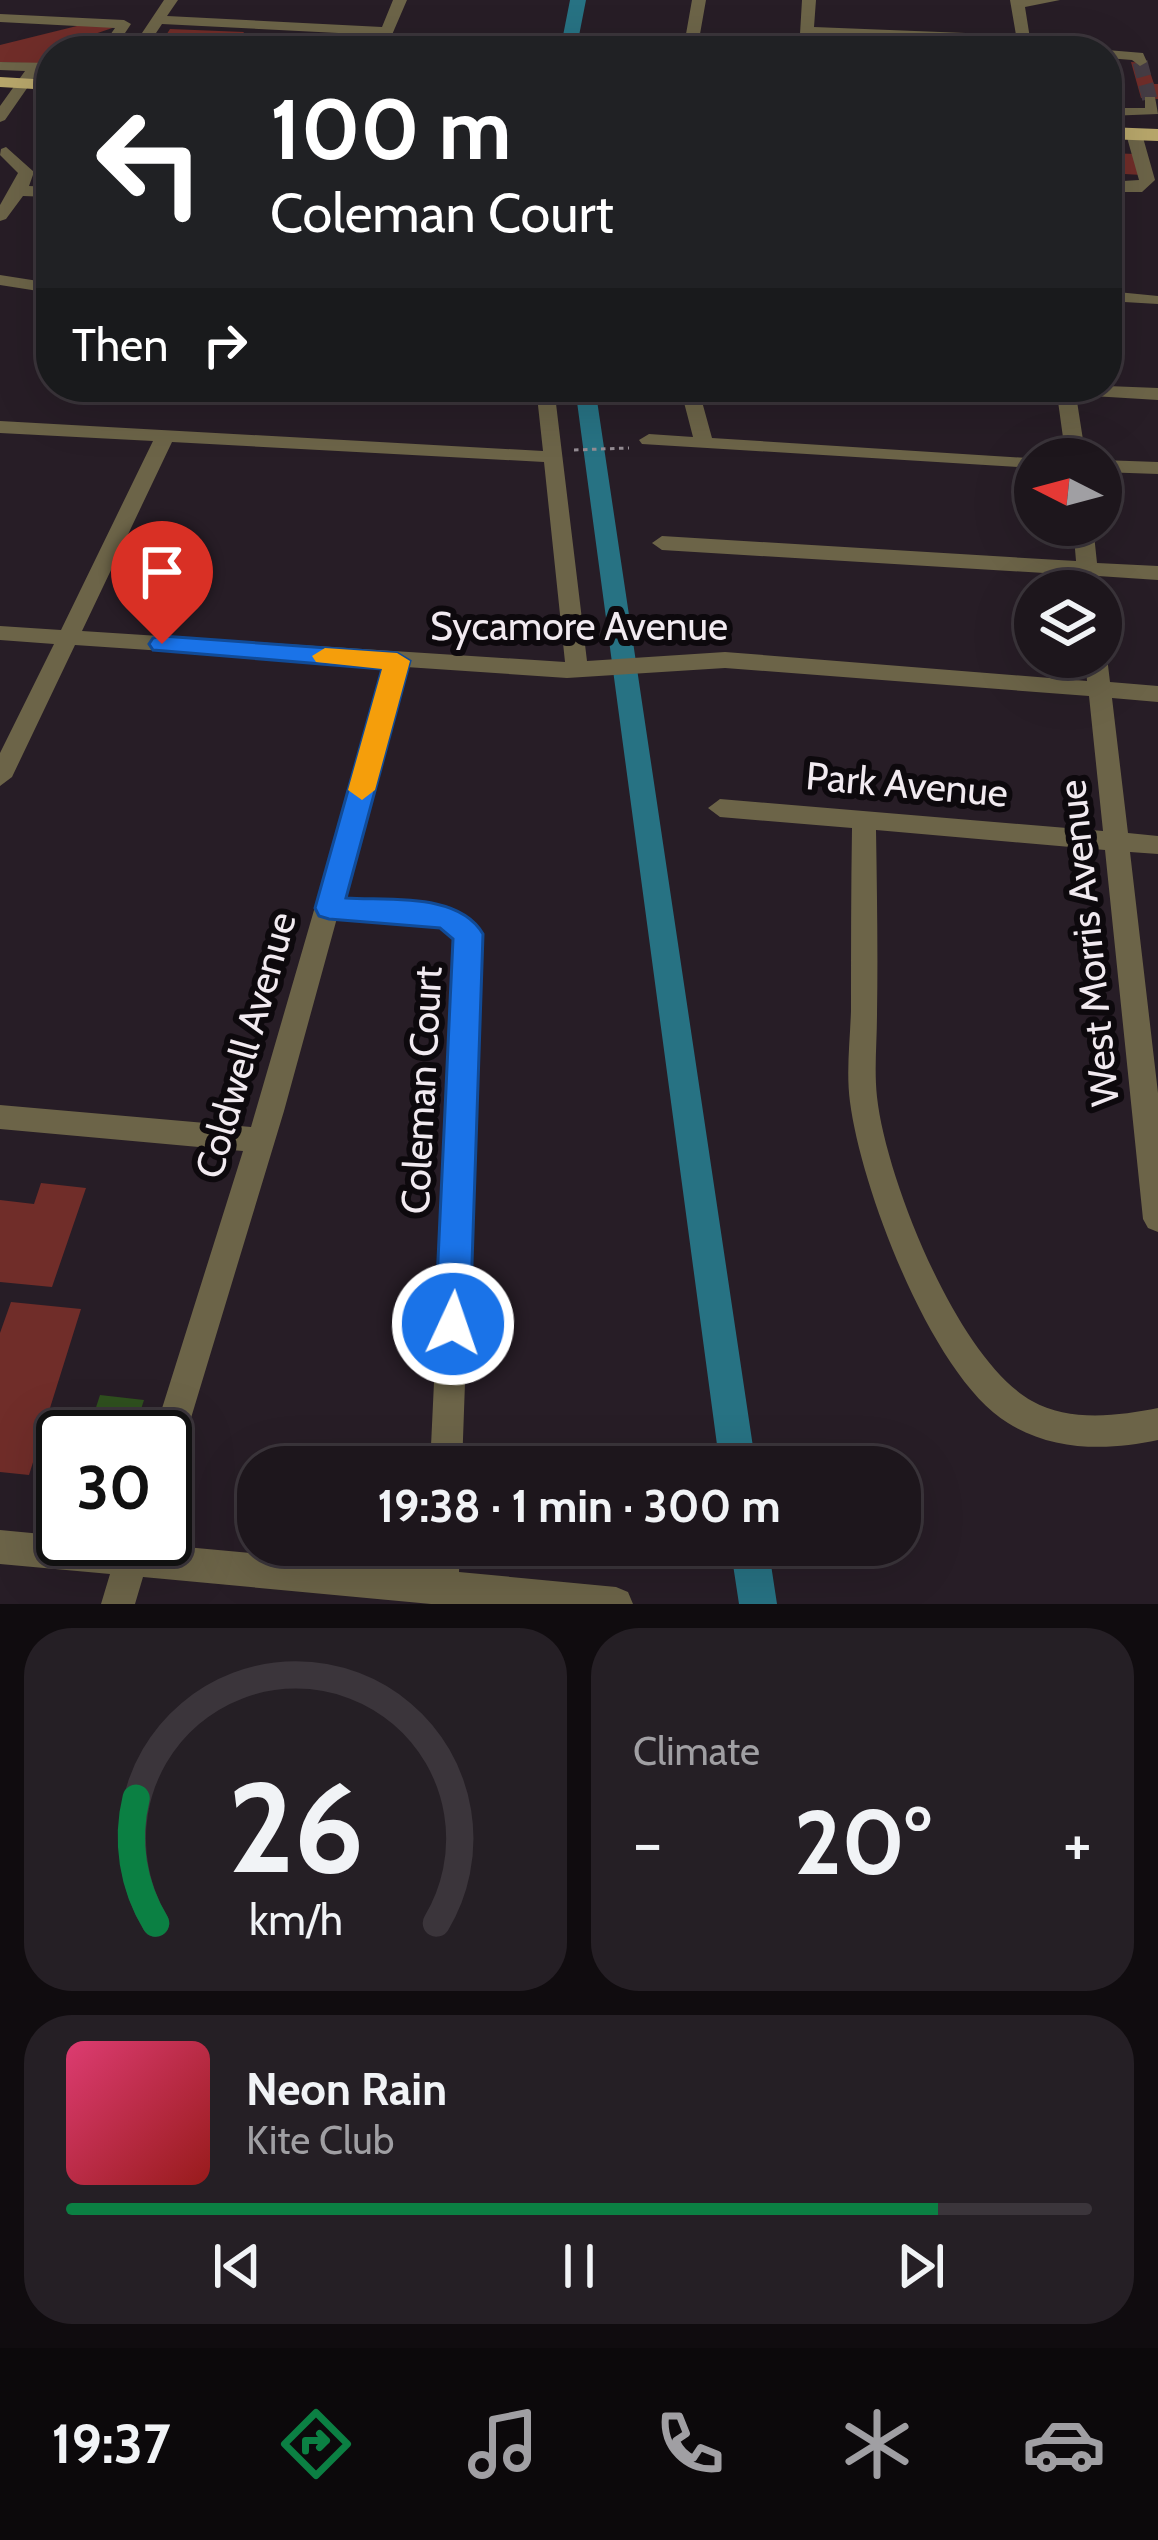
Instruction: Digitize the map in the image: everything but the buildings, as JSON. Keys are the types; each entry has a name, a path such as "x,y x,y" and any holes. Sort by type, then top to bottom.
{"main road":[{"path":"0,82 36,73"},
{"path":"1122,134 1158,135"}],"street":[{"path":"147,36 171,0"},
{"path":"384,36 400,0"},
{"path":"693,36 699,0"},
{"path":"807,36 809,0"},
{"path":"1023,36 1017,2 1053,0"},
{"path":"0,18 124,23 116,36"},
{"path":"158,20 260,32 386,31"},
{"path":"807,31 884,36"},
{"path":"1122,55 1138,56 1140,62"},
{"path":"0,66 36,73"},
{"path":"0,117 36,74"},
{"path":"1122,110 1148,113 1153,111 1150,100"},
{"path":"1122,187 1142,187 1148,180 1135,134"},
{"path":"0,216 33,166 6,152"},
{"path":"19,191 36,192"},
{"path":"0,280 36,286"},
{"path":"1122,297 1155,300"},
{"path":"1122,392 1158,394"},
{"path":"546,402 577,669"},
{"path":"693,402 704,443"},
{"path":"1067,402 1073,438"},
{"path":"0,427 552,457"},
{"path":"0,777 165,436"},
{"path":"640,444 704,443 1014,461"},
{"path":"1122,467 1158,468"},
{"path":"662,543 1014,574"},
{"path":"1122,577 1158,573"},
{"name":"Sycamore Avenue","path":"0,633 577,669 725,660 1158,694"},
{"name":"Coldwell Avenue","path":"178,1410 329,908 397,661"},
{"name":"West Morris Avenue","path":"1098,678 1158,1220"},
{"name":"Park Avenue","path":"720,808 1158,844"},
{"path":"864,820 864,1104 898,1222 950,1333 989,1388 1016,1411 1059,1427 1126,1432 1158,1424"},
{"name":"Coleman Court","path":"329,908 447,917 468,934 447,1446"},
{"path":"0,1117 261,1140"},
{"path":"0,1547 36,1548"},
{"path":"192,1557 616,1604"},
{"path":"118,1604 129,1566"},
{"path":"441,1588 442,1566"}],"path":[{"path":"575,450 640,444"}],"green space":[{"path":"100,1395 144,1400 141,1410 95,1410"}],"waterway":[{"path":"571,36 578,0"},
{"path":"587,402 735,1446"},
{"path":"752,1566 758,1604"}],"tunnel":[{"path":"1140,62 1150,100"}],"slow traffic":[{"path":"325,656 397,661 362,790"}],"route":[{"path":"162,644 397,661 329,908 447,917 468,934 453,1324"}]}
